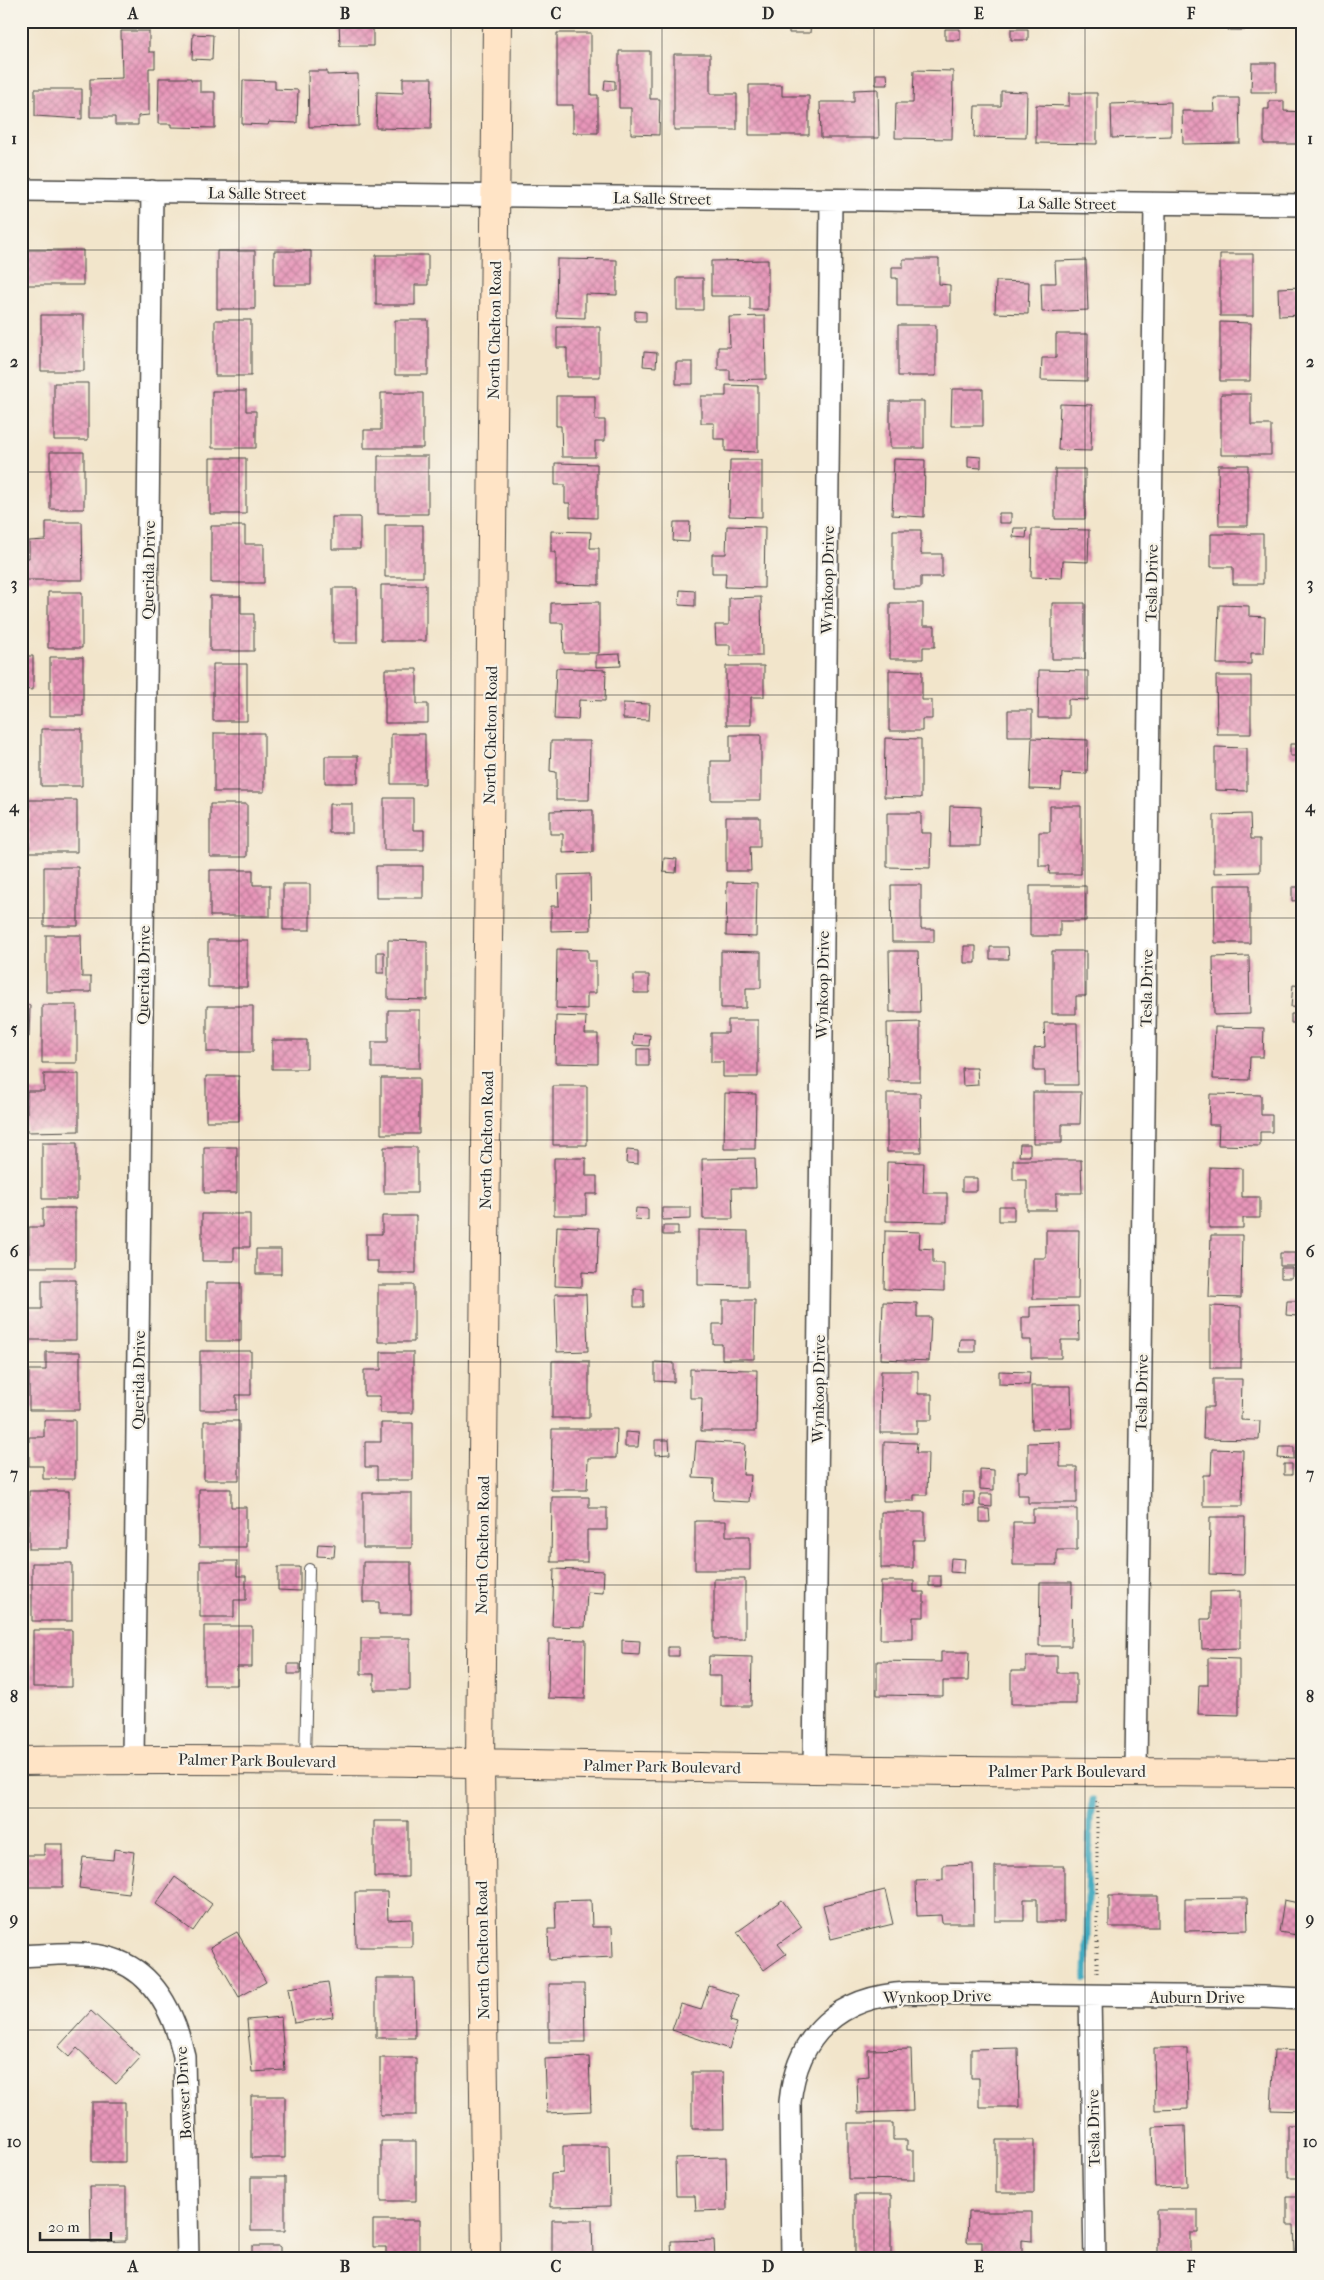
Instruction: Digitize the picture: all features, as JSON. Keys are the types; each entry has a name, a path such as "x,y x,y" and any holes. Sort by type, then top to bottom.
{"main road":[{"name":"North Chelton Road","path":"486,2259 480,1762 497,21"},
{"name":"Palmer Park Boulevard","path":"21,1761 133,1759 304,1760 814,1769 1303,1773"}],"street":[{"name":"La Salle Street","path":"21,190 1303,205"},
{"name":"Querida Drive","path":"133,1759 152,191"},
{"name":"Wynkoop Drive","path":"814,1769 831,200"},
{"name":"Tesla Drive","path":"1136,1772 1156,204"},
{"name":"Bowser Drive","path":"21,1956 75,1954 105,1956 129,1965 145,1977 169,2009 178,2030 184,2056 188,2259"},
{"name":"Wynkoop Drive","path":"792,2259 790,2102 792,2080 801,2058 826,2022 867,1998 886,1994 1094,1996"},
{"name":"Tesla Drive","path":"1094,1996 1095,2259"},
{"name":"Auburn Drive","path":"1094,1996 1264,1996 1303,1999"}],"lane":[{"path":"304,1760 309,1569"}],"path":[{"path":"1094,1996 1097,1802"}],"building":[{"path":"339,21 373,21 373,46 340,46"},
{"path":"789,21 811,21 810,33 789,33"},
{"path":"1228,21 1245,21 1245,30 1228,30"},
{"path":"945,29 960,29 960,40 945,40"},
{"path":"1011,29 1028,29 1028,40 1011,40"},
{"path":"121,31 149,31 149,52 155,52 155,68 149,68 149,115 138,116 138,125 115,125 115,117 90,117 90,79 122,78"},
{"path":"557,33 591,33 591,95 598,95 598,133 573,133 573,105 557,105"},
{"path":"193,34 213,35 212,60 192,59"},
{"path":"619,51 650,51 650,99 660,99 659,135 631,134 631,108 619,108"},
{"path":"674,54 710,54 710,94 737,94 737,130 674,130"},
{"path":"1252,63 1276,63 1276,92 1251,92"},
{"path":"914,70 953,71 952,139 895,138 896,103 913,103"},
{"path":"308,71 327,71 327,75 358,74 359,126 309,127"},
{"path":"876,74 887,74 888,85 876,85"},
{"path":"159,78 191,78 191,80 200,80 200,92 215,92 215,128 171,127 171,124 158,124"},
{"path":"403,78 432,78 431,129 376,128 377,92 403,93"},
{"path":"243,80 275,81 275,89 298,90 297,123 269,122 268,125 242,124"},
{"path":"605,80 615,81 615,90 604,90"},
{"path":"749,85 782,85 782,96 809,96 809,135 749,135"},
{"path":"35,89 82,89 82,119 35,116"},
{"path":"878,89 879,138 821,138 820,102 854,102 854,90"},
{"path":"1001,91 1027,92 1026,138 974,137 975,106 1001,106"},
{"path":"1069,93 1097,93 1097,144 1036,143 1036,105 1069,106"},
{"path":"1214,98 1239,98 1240,143 1183,144 1182,111 1215,111"},
{"path":"1269,101 1284,101 1284,111 1303,112 1303,144 1264,144 1264,109 1269,109"},
{"path":"1171,102 1171,136 1112,138 1111,104"},
{"path":"24,250 83,250 83,285 24,285"},
{"path":"217,251 255,251 255,309 217,309"},
{"path":"274,251 311,251 311,285 274,285"},
{"path":"1220,254 1253,254 1253,316 1220,316"},
{"path":"376,255 428,255 428,285 415,285 415,305 376,305"},
{"path":"557,259 617,260 617,295 585,294 585,318 556,317"},
{"path":"903,259 939,259 939,284 950,285 950,306 897,306 897,278 892,278 892,267 903,267"},
{"path":"768,260 768,310 750,310 750,296 711,296 711,261"},
{"path":"1086,260 1088,310 1042,312 1041,283 1056,283 1055,261"},
{"path":"677,278 703,278 703,310 677,310"},
{"path":"996,281 1029,282 1028,314 995,313"},
{"path":"1303,287 1303,315 1279,316 1278,288"},
{"path":"635,311 646,312 646,321 635,321"},
{"path":"41,315 84,315 84,371 41,371"},
{"path":"765,316 766,379 730,380 730,370 718,370 718,347 730,347 729,317"},
{"path":"215,320 251,320 251,376 215,376"},
{"path":"395,320 428,320 428,375 395,375"},
{"path":"1220,322 1251,323 1250,381 1220,381"},
{"path":"898,325 936,325 936,376 898,376"},
{"path":"557,327 600,327 600,377 567,377 567,348 557,348"},
{"path":"1056,334 1088,334 1087,381 1041,380 1042,358 1056,358"},
{"path":"644,352 657,353 656,367 643,366"},
{"path":"676,362 693,362 693,384 676,384"},
{"path":"54,383 88,383 88,440 54,440"},
{"path":"726,385 758,386 758,452 725,451 725,439 714,439 714,423 701,423 701,396 726,396"},
{"path":"952,389 983,389 983,426 951,426"},
{"path":"212,391 246,391 246,411 256,411 256,448 212,448"},
{"path":"381,393 423,393 423,448 364,448 364,430 381,430"},
{"path":"1221,394 1251,394 1251,425 1271,425 1271,455 1221,455"},
{"path":"556,396 595,396 595,420 605,420 605,441 595,441 595,457 562,457 561,426 556,426"},
{"path":"890,401 924,401 924,448 890,448"},
{"path":"1060,404 1092,405 1091,451 1058,450"},
{"path":"50,452 84,452 84,509 50,509"},
{"path":"378,456 428,456 428,514 378,514"},
{"path":"968,456 981,457 981,468 968,467"},
{"path":"210,458 246,458 246,514 210,514"},
{"path":"894,459 925,460 924,517 892,515"},
{"path":"730,460 762,460 762,517 729,516"},
{"path":"555,463 597,464 597,518 570,517 570,503 565,503 565,485 555,485"},
{"path":"1218,465 1248,465 1248,526 1219,526"},
{"path":"1055,469 1085,469 1085,519 1055,519"},
{"path":"999,513 1011,513 1011,523 999,523"},
{"path":"332,517 360,517 360,549 332,549"},
{"path":"46,522 82,522 83,580 21,580 21,558 29,558 29,541 46,540"},
{"path":"674,522 690,522 689,542 673,541"},
{"path":"385,525 423,525 423,577 385,577"},
{"path":"211,526 245,526 245,544 264,544 264,583 211,583"},
{"path":"727,526 765,527 764,588 725,587 726,573 712,573 712,554 726,554"},
{"path":"1014,528 1027,528 1026,538 1013,537"},
{"path":"1032,529 1089,530 1088,562 1063,561 1062,578 1031,577"},
{"path":"893,530 921,530 921,554 942,554 942,577 921,577 921,588 893,588"},
{"path":"551,531 591,532 590,548 599,548 599,585 556,584 556,552 551,552"},
{"path":"1211,534 1263,534 1263,584 1233,584 1233,567 1211,567"},
{"path":"381,585 426,585 426,641 381,641"},
{"path":"333,588 357,588 357,643 333,643"},
{"path":"680,590 695,591 695,606 679,605"},
{"path":"48,592 82,592 82,648 48,648"},
{"path":"210,596 241,596 241,614 254,614 254,651 210,651"},
{"path":"761,597 762,656 730,656 730,645 716,645 715,625 729,625 729,598"},
{"path":"599,602 599,653 564,653 563,623 551,623 551,603"},
{"path":"890,603 923,603 923,626 935,626 935,647 923,647 923,659 890,659"},
{"path":"1052,603 1085,603 1085,659 1052,659"},
{"path":"1219,605 1249,606 1249,616 1265,617 1264,653 1251,653 1251,664 1217,664"},
{"path":"620,654 621,666 596,667 596,655"},
{"path":"21,656 33,656 33,690 21,689"},
{"path":"50,657 83,657 83,716 50,716"},
{"path":"213,664 247,664 247,721 213,721"},
{"path":"726,666 764,666 764,697 751,697 751,725 726,725"},
{"path":"556,668 606,670 605,701 579,700 578,720 554,719"},
{"path":"385,669 417,669 417,704 428,704 428,723 385,723"},
{"path":"889,670 922,671 922,700 932,700 932,719 922,719 922,731 889,731"},
{"path":"1039,670 1088,671 1088,700 1068,699 1068,718 1038,718"},
{"path":"1216,676 1251,676 1251,734 1217,734"},
{"path":"623,703 650,704 649,720 623,719"},
{"path":"1008,710 1032,710 1032,736 1008,736"},
{"path":"41,729 82,729 82,786 41,786"},
{"path":"214,733 264,733 264,792 214,792"},
{"path":"391,734 425,734 425,784 391,784"},
{"path":"730,735 761,735 761,800 711,800 711,761 730,761"},
{"path":"885,738 921,739 921,798 884,797"},
{"path":"1032,738 1088,740 1087,774 1062,773 1061,790 1030,789"},
{"path":"551,741 590,741 589,800 556,800 556,772 550,771"},
{"path":"1290,744 1303,744 1303,756 1290,756"},
{"path":"1215,747 1247,748 1247,791 1215,790"},
{"path":"325,756 358,756 358,783 325,783"},
{"path":"384,798 413,798 413,830 424,830 424,850 384,850"},
{"path":"29,800 77,800 77,852 29,852"},
{"path":"210,804 247,804 247,857 210,857"},
{"path":"329,804 352,804 352,833 329,833"},
{"path":"950,806 981,807 980,846 949,846"},
{"path":"1050,806 1081,806 1081,874 1049,874 1050,866 1039,866 1039,832 1050,832"},
{"path":"593,810 593,852 563,853 563,834 550,834 550,811"},
{"path":"887,813 921,813 921,833 931,833 930,868 887,867"},
{"path":"1250,814 1251,839 1260,839 1260,872 1214,873 1214,815"},
{"path":"726,817 760,817 760,847 750,847 751,871 726,871"},
{"path":"664,858 677,859 676,873 663,872"},
{"path":"376,866 423,866 423,898 376,898"},
{"path":"44,867 78,867 78,926 44,926"},
{"path":"210,870 253,870 253,885 270,885 270,916 210,916"},
{"path":"590,874 591,930 551,931 551,906 559,906 558,875"},
{"path":"727,882 757,883 756,937 726,936"},
{"path":"283,884 310,884 310,930 283,930"},
{"path":"891,885 921,885 921,929 934,929 934,942 892,942"},
{"path":"1214,885 1250,885 1250,943 1215,943"},
{"path":"1030,886 1086,886 1086,921 1060,921 1060,936 1030,936"},
{"path":"1292,887 1303,887 1303,900 1292,901"},
{"path":"46,935 81,935 82,977 91,977 91,992 46,992"},
{"path":"208,940 247,940 247,987 208,987"},
{"path":"388,940 427,941 427,1000 388,999"},
{"path":"964,946 976,946 976,963 964,963"},
{"path":"990,947 1008,947 1009,959 990,959"},
{"path":"557,949 588,950 588,961 596,961 596,993 587,993 587,1009 556,1008"},
{"path":"721,951 761,952 761,988 746,988 746,1008 721,1008"},
{"path":"889,951 918,951 920,1012 890,1012"},
{"path":"1052,951 1086,951 1086,996 1076,996 1076,1014 1052,1014"},
{"path":"377,952 384,952 384,973 377,973"},
{"path":"1249,956 1250,1014 1214,1015 1213,957"},
{"path":"634,975 649,975 649,993 634,993"},
{"path":"1293,985 1303,986 1303,1008 1291,1007"},
{"path":"21,1005 30,1005 29,1037 21,1037"},
{"path":"42,1005 77,1005 77,1063 42,1063"},
{"path":"207,1006 253,1006 253,1052 207,1052"},
{"path":"388,1010 420,1010 420,1068 372,1068 372,1042 388,1042"},
{"path":"1291,1014 1303,1014 1303,1023 1291,1023"},
{"path":"556,1016 586,1017 585,1034 598,1034 598,1064 555,1063"},
{"path":"728,1020 758,1020 758,1077 723,1077 723,1062 711,1062 711,1033 728,1033"},
{"path":"920,1022 920,1081 888,1081 887,1023"},
{"path":"1044,1023 1077,1023 1078,1085 1045,1085 1045,1071 1034,1071 1034,1048 1045,1047"},
{"path":"1215,1027 1264,1028 1263,1057 1250,1057 1249,1080 1213,1079"},
{"path":"634,1034 650,1035 649,1046 633,1045"},
{"path":"272,1040 307,1040 307,1069 272,1069"},
{"path":"637,1049 649,1049 649,1066 637,1066"},
{"path":"962,1068 977,1068 978,1085 963,1086"},
{"path":"44,1074 79,1074 79,1131 27,1132 27,1091 44,1091"},
{"path":"206,1076 239,1076 239,1121 206,1121"},
{"path":"381,1078 419,1078 419,1134 381,1134"},
{"path":"553,1086 587,1086 587,1145 553,1145"},
{"path":"1033,1092 1081,1092 1080,1124 1062,1124 1062,1143 1033,1143"},
{"path":"725,1093 756,1094 755,1149 724,1149"},
{"path":"887,1093 920,1093 921,1152 887,1152"},
{"path":"1210,1094 1261,1095 1261,1115 1272,1115 1272,1132 1260,1132 1260,1146 1218,1145 1219,1125 1209,1125"},
{"path":"42,1143 77,1143 77,1199 42,1199"},
{"path":"1020,1144 1030,1144 1030,1156 1019,1156"},
{"path":"204,1147 237,1147 237,1193 204,1193"},
{"path":"384,1147 417,1147 417,1193 384,1193"},
{"path":"627,1150 638,1151 638,1164 626,1163"},
{"path":"554,1158 586,1158 586,1176 597,1176 597,1194 586,1194 586,1215 554,1215"},
{"path":"755,1158 756,1188 732,1188 733,1219 703,1219 702,1159"},
{"path":"1013,1160 1081,1160 1082,1193 1056,1193 1056,1210 1027,1210 1027,1180 1013,1180"},
{"path":"887,1162 924,1163 923,1193 947,1193 947,1222 886,1221"},
{"path":"1210,1167 1242,1168 1242,1197 1260,1197 1260,1218 1243,1218 1243,1228 1209,1228"},
{"path":"962,1178 977,1178 977,1191 962,1191"},
{"path":"999,1206 1014,1206 1014,1221 999,1221"},
{"path":"43,1208 75,1208 75,1267 29,1267 29,1227 43,1227"},
{"path":"636,1208 648,1209 648,1220 635,1219"},
{"path":"662,1208 691,1208 691,1219 662,1220"},
{"path":"202,1214 250,1214 250,1247 234,1247 234,1261 202,1261"},
{"path":"382,1216 416,1216 416,1273 378,1273 378,1261 366,1261 366,1234 382,1234"},
{"path":"557,1226 599,1228 597,1273 582,1272 582,1287 555,1286"},
{"path":"663,1226 678,1226 678,1235 663,1235"},
{"path":"698,1230 748,1231 748,1286 698,1285"},
{"path":"1046,1230 1079,1230 1078,1299 1033,1299 1033,1258 1046,1258"},
{"path":"885,1231 920,1232 919,1248 933,1249 933,1263 944,1263 944,1291 884,1289"},
{"path":"1211,1235 1242,1235 1241,1298 1209,1297"},
{"path":"256,1249 281,1249 281,1274 256,1274"},
{"path":"1280,1253 1295,1253 1295,1266 1280,1266"},
{"path":"1281,1268 1292,1268 1292,1278 1281,1278"},
{"path":"42,1280 76,1280 76,1340 25,1340 25,1309 42,1309"},
{"path":"206,1283 241,1283 241,1341 206,1341"},
{"path":"378,1285 414,1285 414,1342 378,1342"},
{"path":"634,1289 644,1289 644,1307 634,1307"},
{"path":"555,1294 586,1294 588,1351 557,1352"},
{"path":"723,1300 755,1300 754,1359 722,1359 722,1344 713,1344 713,1324 723,1324"},
{"path":"1287,1301 1297,1301 1297,1316 1286,1315"},
{"path":"883,1302 917,1303 917,1317 931,1317 929,1361 881,1359"},
{"path":"1078,1306 1079,1340 1061,1340 1061,1358 1031,1358 1031,1340 1022,1340 1022,1317 1030,1317 1030,1307"},
{"path":"1210,1306 1241,1307 1241,1368 1210,1368"},
{"path":"960,1339 975,1339 975,1352 959,1352"},
{"path":"200,1351 251,1351 251,1395 236,1395 236,1410 200,1410"},
{"path":"46,1352 80,1352 80,1410 29,1410 29,1370 46,1370"},
{"path":"381,1352 413,1352 413,1413 380,1413 380,1396 364,1396 364,1370 381,1370"},
{"path":"552,1361 589,1361 589,1418 552,1418"},
{"path":"655,1362 674,1363 674,1382 655,1381"},
{"path":"690,1369 757,1370 756,1431 701,1431 702,1398 690,1398"},
{"path":"881,1371 918,1371 918,1394 932,1394 932,1420 917,1420 917,1433 880,1433"},
{"path":"999,1371 1030,1372 1029,1385 999,1384"},
{"path":"1213,1379 1242,1379 1241,1420 1260,1421 1259,1440 1203,1439 1204,1407 1213,1407"},
{"path":"1031,1386 1071,1386 1072,1428 1032,1429"},
{"path":"44,1420 75,1420 75,1479 43,1479 43,1466 29,1466 29,1437 44,1437"},
{"path":"204,1421 239,1421 239,1480 204,1480"},
{"path":"381,1423 413,1423 413,1480 377,1480 377,1467 365,1467 365,1442 381,1442"},
{"path":"552,1429 617,1429 616,1458 588,1458 587,1490 551,1490"},
{"path":"625,1432 639,1433 638,1447 625,1447"},
{"path":"655,1440 669,1440 670,1454 655,1455"},
{"path":"696,1441 745,1444 743,1475 751,1475 749,1502 713,1500 714,1479 693,1478"},
{"path":"884,1442 917,1443 916,1453 928,1453 927,1495 914,1495 914,1501 883,1501"},
{"path":"1060,1442 1060,1467 1077,1467 1077,1503 1028,1503 1028,1495 1018,1495 1018,1472 1028,1472 1028,1443"},
{"path":"1279,1447 1294,1447 1294,1459 1278,1458"},
{"path":"1212,1449 1243,1450 1242,1506 1203,1506 1203,1475 1211,1475"},
{"path":"1284,1464 1292,1464 1292,1475 1284,1475"},
{"path":"980,1469 994,1470 994,1490 980,1489"},
{"path":"199,1489 231,1489 231,1507 246,1507 246,1547 199,1547"},
{"path":"29,1491 69,1491 69,1549 29,1549"},
{"path":"963,1492 974,1492 974,1505 963,1505"},
{"path":"363,1493 412,1493 412,1548 363,1548"},
{"path":"980,1494 992,1494 992,1507 980,1506"},
{"path":"552,1497 589,1497 589,1508 607,1508 607,1530 587,1530 587,1562 551,1562"},
{"path":"980,1509 989,1509 990,1522 980,1522"},
{"path":"1033,1509 1077,1509 1077,1550 1057,1550 1057,1565 1013,1565 1013,1522 1033,1522"},
{"path":"881,1512 925,1512 925,1540 913,1540 913,1568 881,1568"},
{"path":"1210,1517 1245,1517 1244,1575 1209,1574"},
{"path":"695,1521 726,1521 726,1536 750,1536 750,1570 695,1570"},
{"path":"318,1544 335,1545 334,1557 317,1556"},
{"path":"951,1558 965,1559 964,1573 950,1572"},
{"path":"21,1561 25,1561 24,1591 21,1591"},
{"path":"200,1561 237,1561 237,1576 246,1576 246,1600 234,1600 234,1617 200,1617"},
{"path":"363,1562 411,1562 411,1614 379,1614 379,1602 363,1602"},
{"path":"32,1563 72,1563 72,1621 32,1621"},
{"path":"278,1567 300,1567 300,1591 278,1590"},
{"path":"554,1569 604,1571 603,1593 587,1592 585,1627 552,1626"},
{"path":"929,1576 941,1576 941,1586 929,1586"},
{"path":"714,1579 745,1579 745,1639 714,1639"},
{"path":"881,1581 914,1581 914,1592 924,1592 924,1617 913,1617 913,1639 880,1639"},
{"path":"1040,1582 1072,1582 1071,1646 1039,1646"},
{"path":"1240,1591 1240,1648 1202,1649 1201,1619 1210,1619 1210,1592"},
{"path":"204,1626 252,1626 252,1667 237,1667 237,1685 204,1685"},
{"path":"33,1630 72,1630 72,1687 33,1687"},
{"path":"361,1638 410,1638 410,1690 374,1690 374,1674 361,1674"},
{"path":"549,1639 586,1640 585,1699 548,1698"},
{"path":"622,1640 640,1641 639,1655 622,1654"},
{"path":"668,1647 679,1647 679,1656 668,1656"},
{"path":"941,1652 969,1652 968,1681 943,1681 943,1696 877,1695 877,1661 941,1662"},
{"path":"709,1656 752,1657 751,1706 721,1706 721,1676 708,1676"},
{"path":"1026,1656 1057,1656 1057,1673 1076,1673 1076,1704 1011,1704 1011,1671 1026,1671"},
{"path":"1208,1658 1239,1659 1239,1715 1198,1714 1199,1685 1208,1685"},
{"path":"288,1664 300,1664 300,1674 288,1674"},
{"path":"374,1821 408,1821 408,1877 374,1877"},
{"path":"44,1844 63,1844 63,1887 21,1887 21,1855 44,1855"},
{"path":"114,1849 134,1852 129,1894 79,1888 83,1857 113,1860"},
{"path":"973,1864 974,1923 942,1923 941,1915 917,1916 916,1881 943,1880 943,1865"},
{"path":"995,1866 1064,1866 1064,1922 1037,1922 1037,1899 1024,1899 1024,1921 995,1921"},
{"path":"175,1877 212,1904 193,1931 156,1904"},
{"path":"885,1890 893,1924 831,1939 823,1905"},
{"path":"355,1892 387,1892 388,1920 412,1919 412,1947 356,1947"},
{"path":"1109,1896 1158,1896 1158,1927 1109,1927"},
{"path":"1247,1898 1248,1930 1185,1931 1185,1899"},
{"path":"591,1900 592,1927 612,1927 613,1957 549,1960 548,1929 556,1929 555,1901"},
{"path":"782,1900 802,1927 778,1944 786,1954 764,1970 737,1932"},
{"path":"1284,1900 1303,1904 1303,1936 1279,1932"},
{"path":"237,1932 266,1982 239,1997 210,1947"},
{"path":"376,1978 414,1978 415,2038 376,2038"},
{"path":"328,1982 333,2017 294,2023 288,1988"},
{"path":"549,1984 584,1984 585,2042 549,2042"},
{"path":"709,1986 738,1995 730,2021 737,2023 729,2049 672,2030 681,2004 701,2010"},
{"path":"91,2011 141,2057 116,2084 77,2048 69,2057 58,2047"},
{"path":"281,2017 285,2070 252,2072 247,2020"},
{"path":"1018,2048 1019,2107 979,2107 979,2078 971,2078 971,2049"},
{"path":"1154,2048 1187,2048 1188,2109 1155,2110"},
{"path":"911,2049 913,2111 858,2113 857,2078 869,2077 868,2050"},
{"path":"1274,2050 1303,2051 1303,2111 1271,2110"},
{"path":"589,2057 591,2111 547,2113 545,2059"},
{"path":"380,2058 416,2058 416,2115 380,2115"},
{"path":"692,2072 723,2072 724,2129 692,2129"},
{"path":"251,2096 285,2096 285,2158 251,2158"},
{"path":"92,2102 125,2102 125,2162 92,2162"},
{"path":"848,2123 893,2123 893,2140 907,2140 907,2150 914,2150 914,2180 848,2179"},
{"path":"1288,2125 1303,2125 1303,2178 1288,2178"},
{"path":"1185,2126 1187,2186 1155,2187 1153,2127"},
{"path":"996,2140 1034,2140 1034,2193 996,2193"},
{"path":"381,2141 416,2141 416,2201 381,2201"},
{"path":"563,2146 609,2146 610,2206 551,2207 551,2174 563,2173"},
{"path":"726,2157 727,2210 696,2211 695,2196 676,2196 675,2158"},
{"path":"251,2177 285,2177 285,2231 251,2231"},
{"path":"90,2187 126,2187 126,2241 91,2242"},
{"path":"855,2195 891,2195 891,2257 855,2257"},
{"path":"1287,2196 1303,2196 1303,2252 1295,2252 1294,2225 1287,2225"},
{"path":"1157,2210 1198,2210 1198,2233 1190,2233 1190,2259 1157,2259"},
{"path":"968,2212 1032,2212 1032,2241 1022,2240 1022,2259 982,2259 982,2242 967,2242"},
{"path":"373,2220 419,2220 419,2259 386,2259 386,2247 373,2247"},
{"path":"552,2220 592,2220 593,2259 552,2259"},
{"path":"714,2240 715,2259 672,2259 671,2241"},
{"path":"252,2246 280,2246 280,2259 252,2259"}],"waterway":[{"path":"1086,1979 1090,1816 1093,1800"}]}
